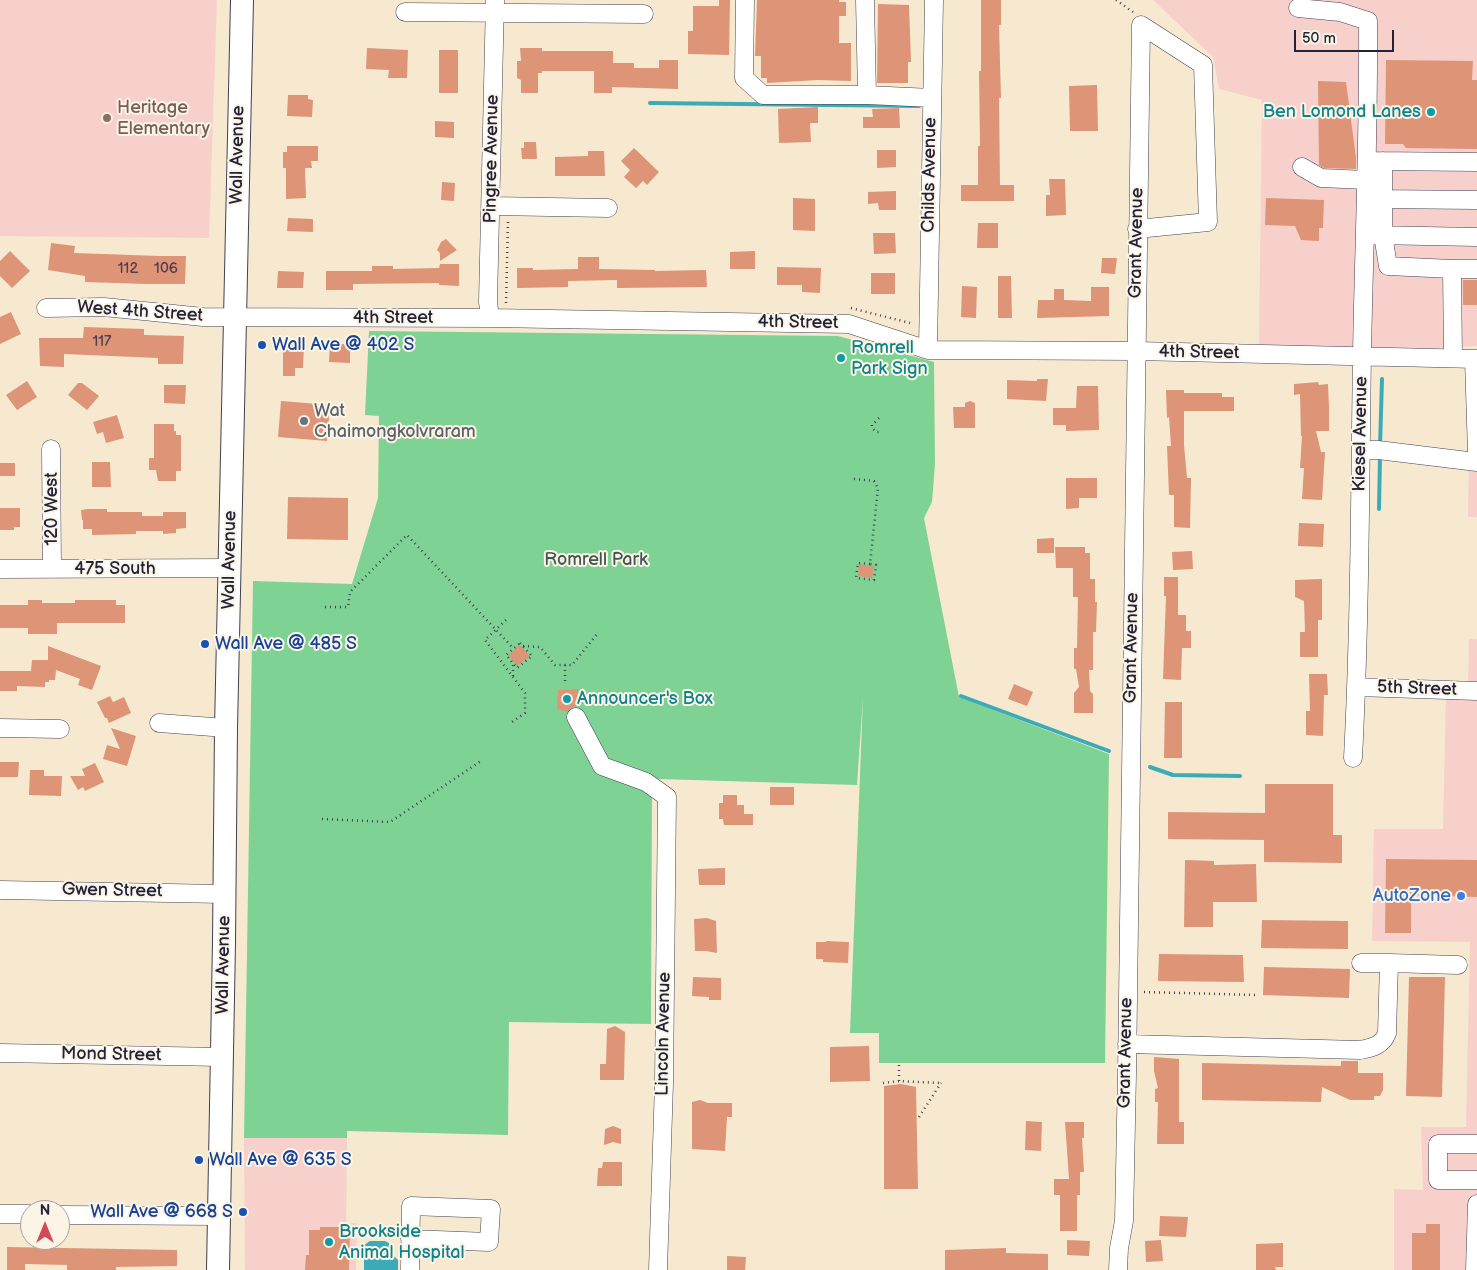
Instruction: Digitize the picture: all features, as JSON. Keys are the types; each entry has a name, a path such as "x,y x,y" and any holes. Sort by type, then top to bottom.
{"main road":[{"name":"Wall Avenue","path":"218,1270 226,728 242,0"}],"street":[{"path":"745,0 744,78 763,95 867,95 932,98"},
{"path":"866,0 867,95"},
{"name":"Childs Avenue","path":"928,350 934,0"},
{"path":"405,12 495,6 644,14"},
{"name":"Pingree Avenue","path":"490,318 488,302 495,6"},
{"name":"Kiesel Avenue","path":"1298,8 1340,12 1368,21 1367,109 1374,161 1366,180 1374,200 1365,235 1357,687 1353,758"},
{"name":"Grant Avenue","path":"1118,1270 1119,1248 1124,1221 1127,1044 1137,229 1140,25 1203,65 1208,222 1137,229"},
{"path":"1477,162 1374,161 1374,200 1383,235 1388,266 1477,269"},
{"path":"1302,167 1321,178 1366,180"},
{"path":"1374,200 1477,200"},
{"path":"491,206 608,208"},
{"path":"1365,235 1477,237"},
{"path":"1452,269 1452,358"},
{"name":"West 4th Street","path":"46,308 104,307 203,317 235,317"},
{"name":"4th Street","path":"235,317 490,318 850,324 928,350 1136,351 1476,359"},
{"path":"1476,359 1477,453"},
{"name":"120 West","path":"51,449 52,569"},
{"path":"1361,450 1378,450 1477,462"},
{"name":"475 South","path":"0,569 230,568"},
{"name":"5th Street","path":"1357,687 1477,691"},
{"name":"Lincoln Avenue","path":"576,717 602,766 646,782 667,797 664,1083 658,1270"},
{"path":"159,724 226,728"},
{"path":"0,728 60,729"},
{"name":"Gwen Street","path":"0,890 224,894"},
{"path":"1361,963 1458,965"},
{"path":"1127,1044 1360,1050 1370,1048 1385,1040 1387,1033 1389,963"},
{"name":"Mond Street","path":"0,1053 222,1057"},
{"path":"1477,1144 1438,1144 1438,1180 1477,1180"},
{"path":"1475,1270 1477,1204"},
{"path":"410,1239 489,1242 492,1209 411,1206 410,1239 410,1270"},
{"path":"0,1214 20,1214"},
{"path":"70,1214 219,1216"}],"path":[{"path":"508,220 506,303 512,303"},
{"path":"849,308 856,308 910,324"},
{"path":"879,418 872,425 872,428 876,432 880,432"},
{"path":"854,479 874,481 878,488 870,564"},
{"path":"325,607 348,607 350,592 407,535 513,648"},
{"path":"858,562 870,564 876,564 874,580 856,578 858,562"},
{"path":"506,620 486,640 525,692 525,713 512,722"},
{"path":"523,646 532,656 517,668 506,655 520,643 523,646 540,647 555,665 572,665 598,633"},
{"path":"513,663 513,678"},
{"path":"565,665 565,684"},
{"path":"322,820 390,822 481,761"},
{"path":"1143,989 1144,992 1257,995"},
{"path":"899,1064 899,1081"},
{"path":"883,1083 899,1081 942,1083 919,1117"}],"shaded area":[{"name":"Heritage Elementary","path":"0,0 217,0 209,238 0,236"},
{"path":"1153,0 1477,0 1477,346 1440,348 1259,347 1262,100 1219,89 1213,57"},
{"path":"1470,366 1477,366 1477,517 1468,517"},
{"path":"1469,639 1477,639 1477,684 1468,684"},
{"path":"1446,695 1477,695 1477,1270 1394,1270 1394,1189 1423,1190 1421,1127 1466,1127 1470,942 1372,941 1374,829 1443,829"},
{"path":"244,1138 347,1138 346,1223 357,1223 356,1270 245,1270"}],"green space":[{"name":"Romrell Park","path":"369,331 838,336 934,362 935,464 932,502 924,518 959,697 1109,754 1105,1063 879,1063 879,1033 850,1033 863,697 857,785 658,779 652,791 651,1024 509,1022 508,1135 347,1131 347,1138 244,1138 253,581 352,584 378,498 379,416 365,415"}],"water":[{"path":"370,1241 385,1241 389,1243 392,1254 398,1260 398,1270 364,1270 364,1245"}],"building":[{"path":"719,0 730,0 729,55 688,54 688,31 693,31 693,6 719,6"},
{"path":"757,0 839,0 839,2 846,2 846,16 839,16 839,43 851,43 851,81 818,80 767,83 767,78 761,78 761,56 755,56"},
{"path":"981,0 1001,0 1001,25 999,25 1001,98 999,98 1000,185 1014,185 1014,201 961,201 961,185 978,185"},
{"path":"878,4 909,5 911,62 908,62 908,83 877,83"},
{"path":"367,48 408,50 407,78 388,78 389,70 366,69"},
{"path":"520,48 542,48 542,51 613,51 613,63 634,63 634,68 659,68 659,60 678,60 678,89 612,87 612,93 594,93 594,71 542,71 542,73 538,73 538,93 521,93 521,80 517,78 517,61 521,61"},
{"path":"439,50 458,50 458,93 439,93"},
{"name":"Ben Lomond Lanes","path":"1386,60 1473,61 1472,80 1477,80 1477,149 1406,148 1403,144 1385,144"},
{"path":"1318,81 1346,82 1356,169 1324,168 1319,165"},
{"path":"1097,85 1098,131 1070,131 1069,86"},
{"path":"288,95 308,95 308,99 313,100 312,117 287,116"},
{"path":"818,107 818,123 810,123 811,142 779,143 778,109"},
{"path":"899,108 900,128 863,128 863,117 873,117 872,109"},
{"path":"435,121 454,122 454,138 435,137"},
{"path":"524,142 536,142 537,159 522,159 521,148 524,148"},
{"path":"287,146 318,146 318,161 311,161 312,168 305,168 306,198 286,199 286,168 283,168 283,152 287,152"},
{"path":"634,148 659,172 647,185 643,181 636,188 624,177 630,170 621,161"},
{"path":"877,150 896,150 896,167 877,168"},
{"path":"588,151 604,151 605,176 555,176 555,157 588,156"},
{"path":"1049,179 1065,179 1066,215 1046,216 1046,195 1050,195"},
{"path":"442,182 455,183 454,201 441,200"},
{"path":"896,191 896,210 879,210 878,203 868,204 868,192"},
{"path":"793,198 815,199 815,231 793,230"},
{"path":"1266,198 1324,200 1323,228 1319,228 1319,241 1301,240 1295,226 1265,225"},
{"path":"288,218 313,219 313,232 287,231"},
{"path":"978,223 998,223 998,248 977,248"},
{"path":"873,233 895,233 896,253 874,254"},
{"path":"446,239 457,250 440,261 440,253 437,250 441,242"},
{"path":"51,243 75,246 74,253 186,256 185,284 85,282 85,276 48,270"},
{"path":"10,251 30,271 12,288 0,276 0,261"},
{"path":"755,251 755,269 730,269 730,252"},
{"path":"578,257 599,257 599,269 706,270 707,287 617,288 617,280 568,281 568,287 517,288 517,268 533,268 533,270 578,269"},
{"path":"1102,258 1117,258 1115,274 1101,273"},
{"path":"440,264 459,264 459,286 439,285 439,283 353,284 353,290 326,290 326,271 372,271 372,266 393,266 393,269 439,268"},
{"path":"777,267 821,268 820,293 802,292 802,285 777,285"},
{"path":"278,271 304,272 303,288 277,288"},
{"path":"871,273 895,273 895,294 871,294"},
{"path":"998,276 1011,276 1012,318 998,318"},
{"path":"1463,280 1477,280 1477,305 1463,305"},
{"path":"962,286 977,287 976,318 961,317"},
{"path":"1091,287 1109,287 1109,316 1037,318 1038,300 1054,300 1054,289 1064,289 1064,300 1091,301"},
{"path":"11,312 21,334 0,344 0,317"},
{"path":"84,327 144,329 144,335 184,336 183,364 158,364 158,358 64,354 64,367 40,366 39,338 83,338"},
{"path":"283,344 304,344 303,368 295,368 295,376 283,376"},
{"path":"330,344 350,344 350,363 329,362"},
{"path":"1037,379 1048,379 1046,401 1007,399 1007,380 1037,381"},
{"path":"27,381 37,397 17,410 6,395"},
{"path":"1318,382 1319,385 1328,384 1329,408 1329,431 1316,431 1321,452 1325,452 1322,500 1302,499 1304,468 1300,468 1302,436 1300,394 1294,395 1294,384"},
{"path":"78,383 82,383 99,396 87,410 68,395"},
{"path":"164,385 186,385 185,404 164,403"},
{"path":"1077,386 1098,386 1099,430 1066,431 1066,425 1053,425 1053,408 1076,408"},
{"path":"1166,390 1184,390 1184,393 1222,393 1222,397 1234,397 1234,411 1184,411 1184,445 1187,478 1191,478 1190,528 1174,527 1174,495 1169,495 1167,446 1171,446"},
{"name":"Wat Chaimongkolvraram","path":"281,401 330,405 327,441 278,437"},
{"path":"970,401 975,403 975,428 954,428 953,407 965,407 965,403"},
{"path":"117,415 124,438 106,443 103,432 97,434 93,422"},
{"path":"154,424 174,424 176,435 181,435 181,471 176,471 176,481 158,481 156,470 149,470 149,458 154,458"},
{"path":"92,462 110,462 111,487 92,487"},
{"path":"0,463 15,463 15,476 0,476"},
{"path":"1066,478 1097,478 1097,498 1079,498 1079,508 1066,509"},
{"path":"288,497 348,498 348,540 287,539"},
{"path":"0,508 20,508 20,527 14,527 14,530 0,530"},
{"path":"107,509 107,512 142,512 142,516 163,516 163,512 186,512 186,528 176,529 176,533 163,534 163,531 136,531 136,534 92,535 92,529 83,529 81,510"},
{"path":"1299,523 1324,524 1323,547 1298,546"},
{"path":"1054,538 1054,553 1037,553 1037,539"},
{"path":"1055,547 1085,547 1085,553 1090,553 1090,579 1095,579 1095,602 1097,602 1096,632 1093,632 1093,670 1089,670 1090,691 1093,694 1093,713 1074,713 1074,693 1079,687 1076,669 1074,669 1074,648 1077,648 1078,597 1073,597 1073,568 1056,568"},
{"path":"1192,551 1193,569 1173,570 1172,552"},
{"path":"859,564 874,566 872,578 858,576"},
{"path":"1164,577 1178,577 1178,615 1186,615 1186,631 1191,631 1191,648 1182,648 1181,680 1163,679 1166,596 1164,596"},
{"path":"1322,579 1322,620 1318,620 1318,657 1300,657 1300,632 1305,632 1304,601 1295,597 1295,580"},
{"path":"28,600 42,600 42,603 75,603 75,600 116,600 116,605 125,605 125,623 57,623 57,634 28,634 28,628 0,628 0,605 28,605"},
{"path":"520,645 530,656 517,666 508,655"},
{"path":"48,646 101,666 92,690 78,685 80,679 56,670 55,680 45,682 45,687 17,686 17,691 0,691 0,671 31,671 32,660 48,660"},
{"path":"1309,674 1327,674 1328,695 1324,695 1323,736 1306,735 1306,711 1310,711"},
{"path":"1014,684 1033,692 1027,706 1008,699"},
{"name":"Announcer's Box","path":"578,689 576,706 567,712 557,709 558,690"},
{"path":"110,696 113,702 124,697 131,713 109,723 97,702"},
{"path":"1165,702 1182,702 1182,758 1164,758"},
{"path":"111,728 136,736 127,766 103,759 107,745 120,749"},
{"path":"0,762 19,762 18,777 0,777"},
{"path":"95,763 104,782 85,791 83,787 78,790 70,776 85,776 82,769"},
{"path":"30,770 44,770 44,776 62,776 61,796 29,795"},
{"path":"1265,784 1333,784 1333,835 1342,835 1342,863 1264,862 1264,840 1168,839 1168,812 1265,813"},
{"path":"770,787 794,787 794,805 770,805"},
{"path":"723,795 737,795 737,805 744,805 744,814 753,814 753,825 724,825 723,819 719,819 719,803 723,803"},
{"name":"AutoZone","path":"1386,859 1477,860 1477,897 1411,895 1411,933 1385,933"},
{"path":"1185,860 1214,861 1214,865 1256,864 1257,902 1213,902 1213,927 1184,927"},
{"path":"725,868 725,885 699,885 698,869"},
{"path":"707,918 716,921 717,953 695,951 694,919"},
{"path":"1262,920 1348,921 1348,949 1261,948"},
{"path":"816,942 849,942 848,963 823,962 823,959 816,959"},
{"path":"1159,954 1243,955 1244,982 1158,981"},
{"path":"1264,967 1350,969 1349,998 1263,995"},
{"path":"693,977 721,978 721,1000 709,1000 709,997 692,996"},
{"path":"1409,977 1445,977 1442,1097 1406,1096"},
{"path":"615,1026 625,1032 624,1080 600,1080 600,1064 606,1064 607,1029"},
{"path":"869,1046 870,1081 830,1082 830,1047"},
{"path":"1154,1057 1179,1059 1179,1122 1184,1122 1184,1144 1157,1144 1158,1102 1155,1102 1155,1089 1158,1088 1154,1071"},
{"path":"1341,1061 1358,1061 1358,1073 1383,1073 1383,1090 1380,1096 1374,1096 1374,1100 1350,1100 1322,1087 1321,1102 1202,1100 1202,1063 1341,1066"},
{"path":"901,1084 916,1087 918,1189 884,1189 884,1086"},
{"path":"700,1100 708,1103 732,1103 732,1117 727,1117 725,1151 692,1149 692,1102"},
{"path":"1026,1121 1042,1122 1041,1151 1025,1150"},
{"path":"1065,1122 1084,1122 1084,1138 1082,1138 1084,1172 1080,1172 1080,1195 1077,1195 1077,1231 1060,1231 1060,1195 1054,1195 1054,1179 1069,1179"},
{"path":"613,1126 621,1129 621,1144 613,1142 604,1145 605,1129"},
{"path":"603,1162 622,1162 622,1186 597,1186 598,1168 602,1168"},
{"path":"1160,1216 1188,1217 1186,1237 1159,1236"},
{"path":"1426,1224 1440,1224 1440,1270 1412,1270 1412,1233 1426,1233"},
{"name":"Brookside Animal Hospital","path":"320,1227 350,1227 349,1270 305,1270 306,1255 309,1255 309,1230 320,1230"},
{"path":"1067,1240 1090,1241 1089,1256 1067,1255"},
{"path":"1161,1240 1163,1261 1146,1262 1145,1241"},
{"path":"1283,1243 1283,1267 1275,1267 1276,1270 1256,1270 1256,1244"},
{"path":"7,1247 20,1247 20,1250 70,1250 70,1248 177,1250 177,1266 116,1267 116,1270 67,1270 67,1265 25,1264 25,1270 7,1270"},
{"path":"1006,1248 1006,1253 1048,1254 1048,1270 945,1270 945,1250"},
{"path":"727,1256 746,1257 745,1270 727,1270"}],"waterway":[{"path":"650,103 919,106"},
{"path":"1380,447 1382,379"},
{"path":"1379,509 1380,456"},
{"path":"961,696 1109,751"},
{"path":"1150,767 1173,775 1240,776"}],"place":[{"name":"Ben Lomond Lanes","path":"1431,112"},
{"name":"Heritage Elementary","path":"107,118"},
{"name":"Wall Ave @ 402 S","path":"262,345"},
{"name":"Romrell Park Sign","path":"841,358"},
{"name":"Wat Chaimongkolvraram","path":"304,421"},
{"name":"Wall Ave @ 485 S","path":"205,644"},
{"name":"Announcer's Box","path":"567,699"},
{"name":"AutoZone","path":"1461,896"},
{"name":"Wall Ave @ 635 S","path":"199,1160"},
{"name":"Wall Ave @ 668 S","path":"243,1212"},
{"name":"Brookside Animal Hospital","path":"329,1242"}]}
